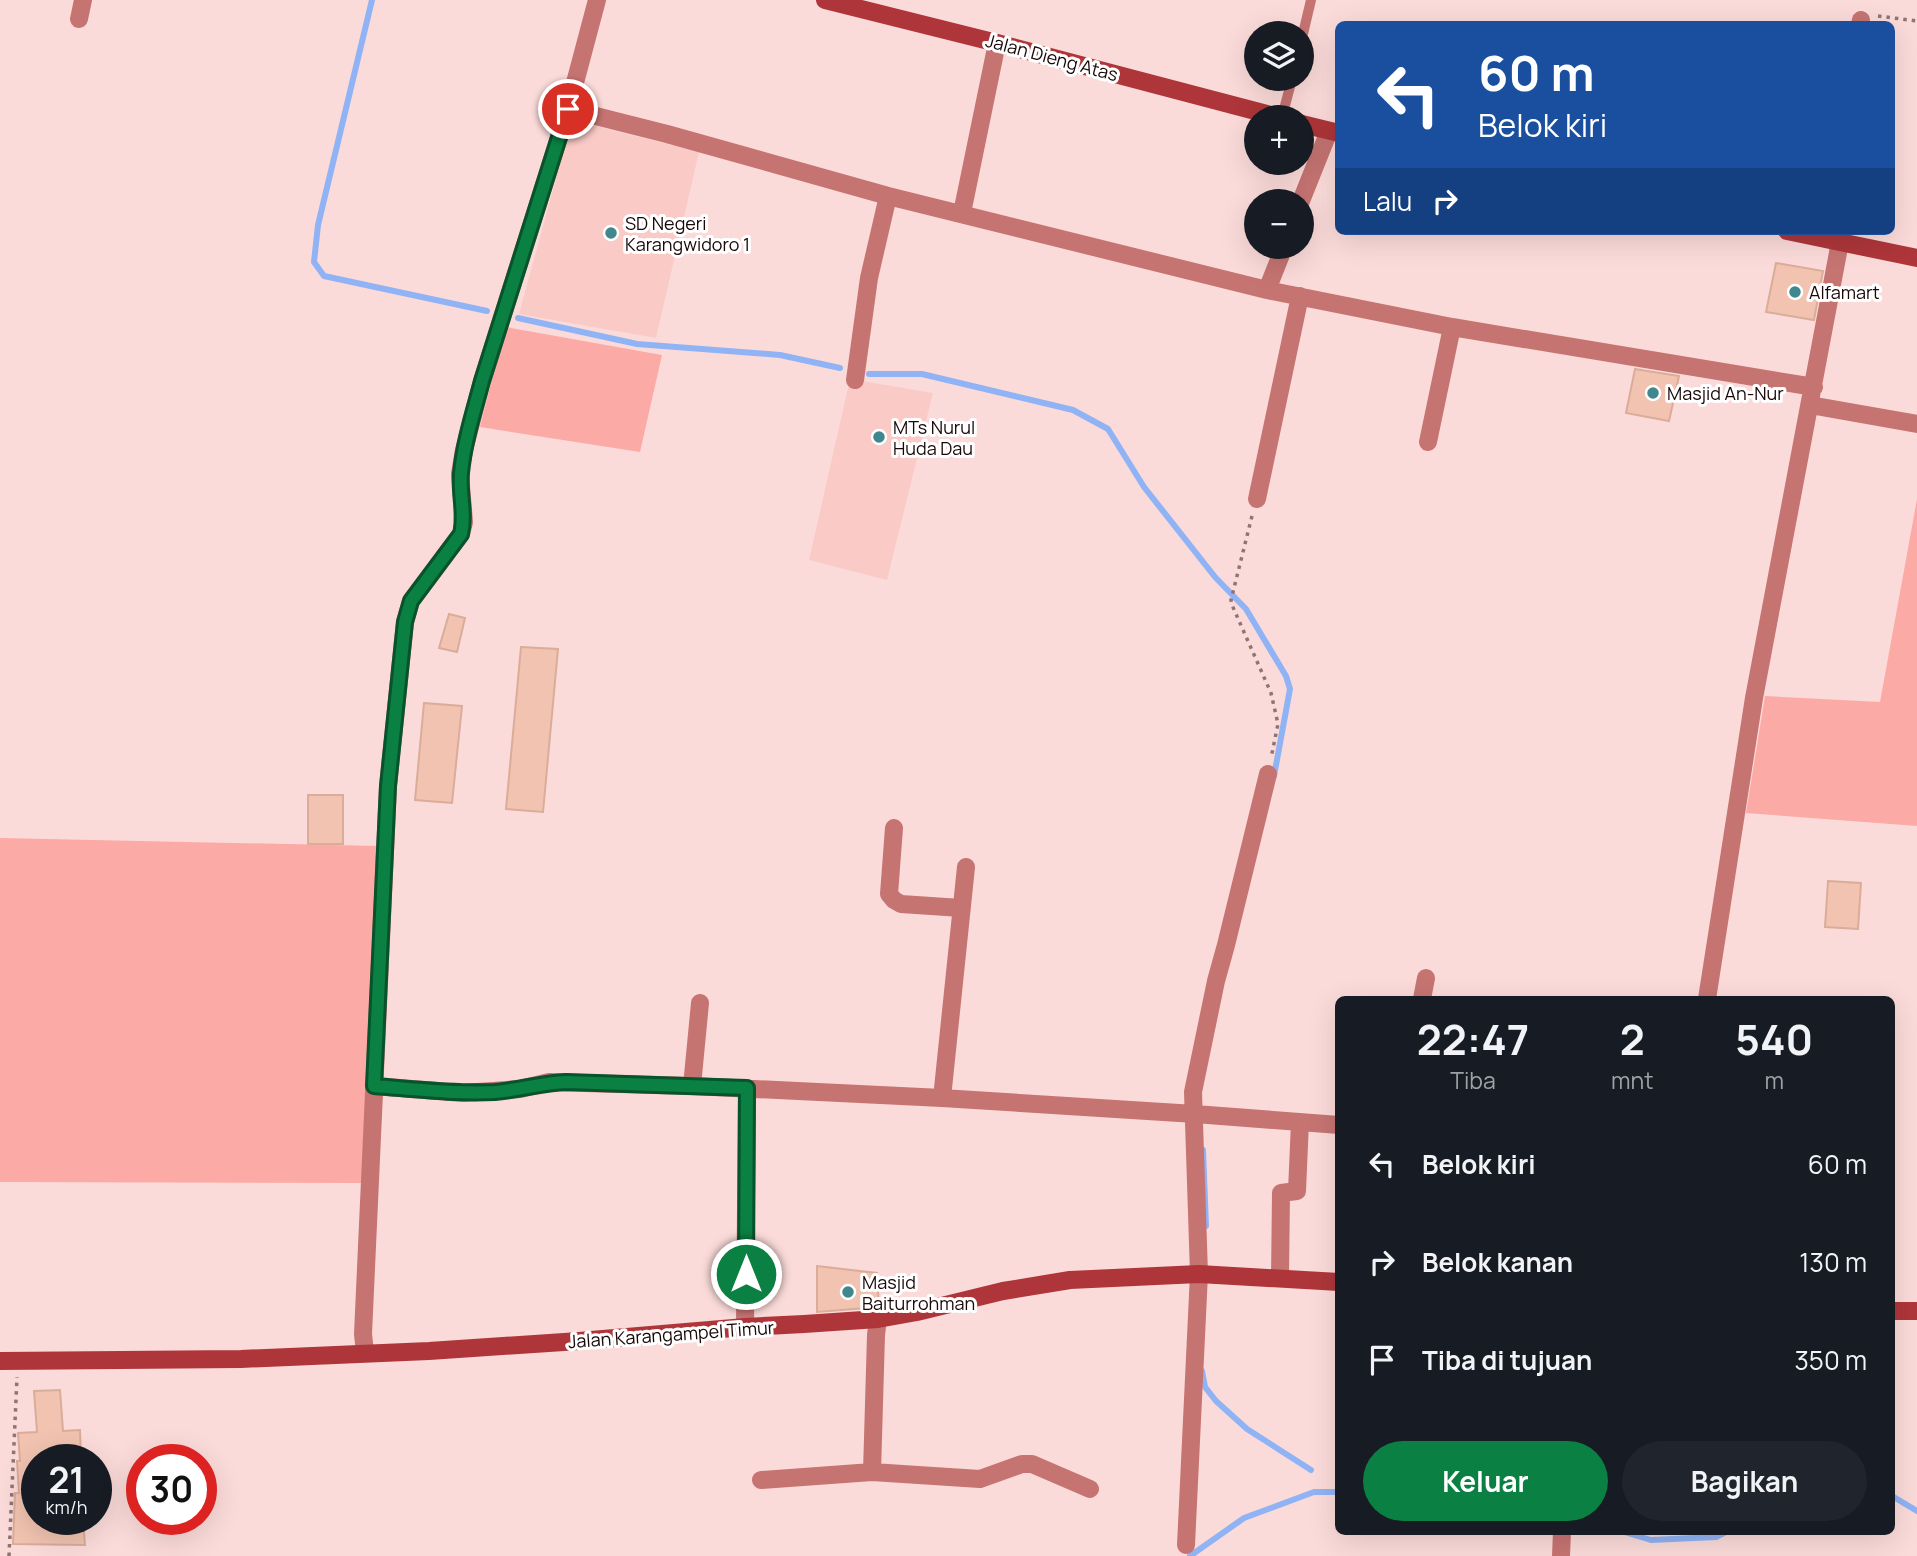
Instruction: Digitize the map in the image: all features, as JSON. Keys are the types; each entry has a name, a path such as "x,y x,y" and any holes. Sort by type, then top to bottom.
{"street":[{"path":"79,19 83,0"},
{"path":"365,1353 363,1334 388,786 405,622 411,601 461,534 464,522 460,474 471,423 568,109 597,0"},
{"name":"Jalan Dieng Atas","path":"825,0 1244,108"},
{"path":"962,214 997,43"},
{"path":"568,109 888,196 1267,290 1812,396 1917,424"},
{"path":"1307,189 1334,132 1314,127"},
{"path":"855,380 869,278 888,196"},
{"path":"1816,235 1917,258"},
{"path":"1707,996 1754,698 1812,396 1837,238"},
{"path":"1267,290 1279,259"},
{"path":"1256,499 1300,296"},
{"path":"1428,442 1452,327"},
{"path":"1186,1545 1199,1275 1193,1092 1216,981 1268,774"},
{"path":"894,828 889,894 894,900 901,904 961,908"},
{"path":"942,1098 966,867"},
{"path":"1423,996 1426,978"},
{"path":"692,1086 700,1003"},
{"path":"374,1086 463,1093 520,1090 549,1082 747,1088 942,1098 1335,1125"},
{"path":"745,1327 747,1088"},
{"path":"1280,1278 1281,1193 1297,1191 1300,1122"},
{"name":"Jalan Karangampel Timur","path":"9,1361 241,1359 579,1341 878,1318 917,1312 1003,1291 1070,1280 1199,1275 1335,1282"},
{"path":"1895,1311 1917,1311"},
{"path":"872,1472 878,1318"},
{"path":"761,1480 872,1472 980,1479 1022,1464 1032,1464 1090,1489"},
{"path":"1561,1556 1562,1535"}],"lane":[{"path":"1306,21 1311,0"}],"path":[{"path":"1861,21 1864,15 1868,14 1917,21"},
{"path":"1256,499 1231,600 1271,693 1279,724 1268,774"},
{"path":"9,1361 9,1556"}],"shaded area":[{"name":"SD Negeri Karangwidoro 1","path":"572,120 699,152 656,338 519,314"},
{"path":"505,327 662,355 640,452 480,427"},
{"name":"MTs Nurul Huda Dau","path":"850,379 933,393 887,580 809,560"},
{"path":"1917,499 1917,826 1746,813 1765,696 1880,702"},
{"path":"0,838 379,846 362,1183 0,1182"}],"building":[{"name":"Alfamart","path":"1776,263 1823,271 1814,320 1766,312"},
{"name":"Masjid An-Nur","path":"1635,369 1679,376 1669,421 1626,413"},
{"path":"449,614 465,618 457,652 439,648"},
{"path":"521,647 558,649 543,812 506,809"},
{"path":"424,703 462,706 452,803 415,800"},
{"path":"308,795 343,795 343,844 308,844"},
{"path":"1828,881 1861,883 1858,929 1825,927"},
{"name":"Masjid Baiturrohman","path":"817,1266 877,1273 879,1307 817,1312"},
{"path":"60,1390 63,1431 80,1430 80,1444 21,1444 21,1535 84,1535 85,1545 13,1544 15,1493 19,1493 18,1433 37,1432 34,1391"}],"waterway":[{"path":"372,0 318,225 314,262 324,276 487,311"},
{"path":"518,318 637,344 780,355 840,368"},
{"path":"869,374 922,374 1073,410 1108,429 1144,487 1215,577 1246,609 1286,676 1290,689 1274,776"},
{"path":"1203,1150 1206,1226"},
{"path":"1202,1371 1205,1387 1216,1401 1247,1429 1311,1470"},
{"path":"1190,1556 1244,1518 1314,1492 1335,1492"},
{"path":"1895,1498 1917,1511"},
{"path":"1634,1535 1651,1540 1720,1535"}],"place":[{"name":"SD Negeri Karangwidoro 1","path":"611,233"},
{"name":"Alfamart","path":"1795,292"},
{"name":"Masjid An-Nur","path":"1653,393"},
{"name":"MTs Nurul Huda Dau","path":"879,437"},
{"name":"Masjid Baiturrohman","path":"848,1292"}],"route":[{"path":"568,109 482,381 464,450 460,474 464,522 461,534 411,601 405,622 388,786 374,1086 463,1093 520,1090 549,1082 747,1088 746,1274"}]}
